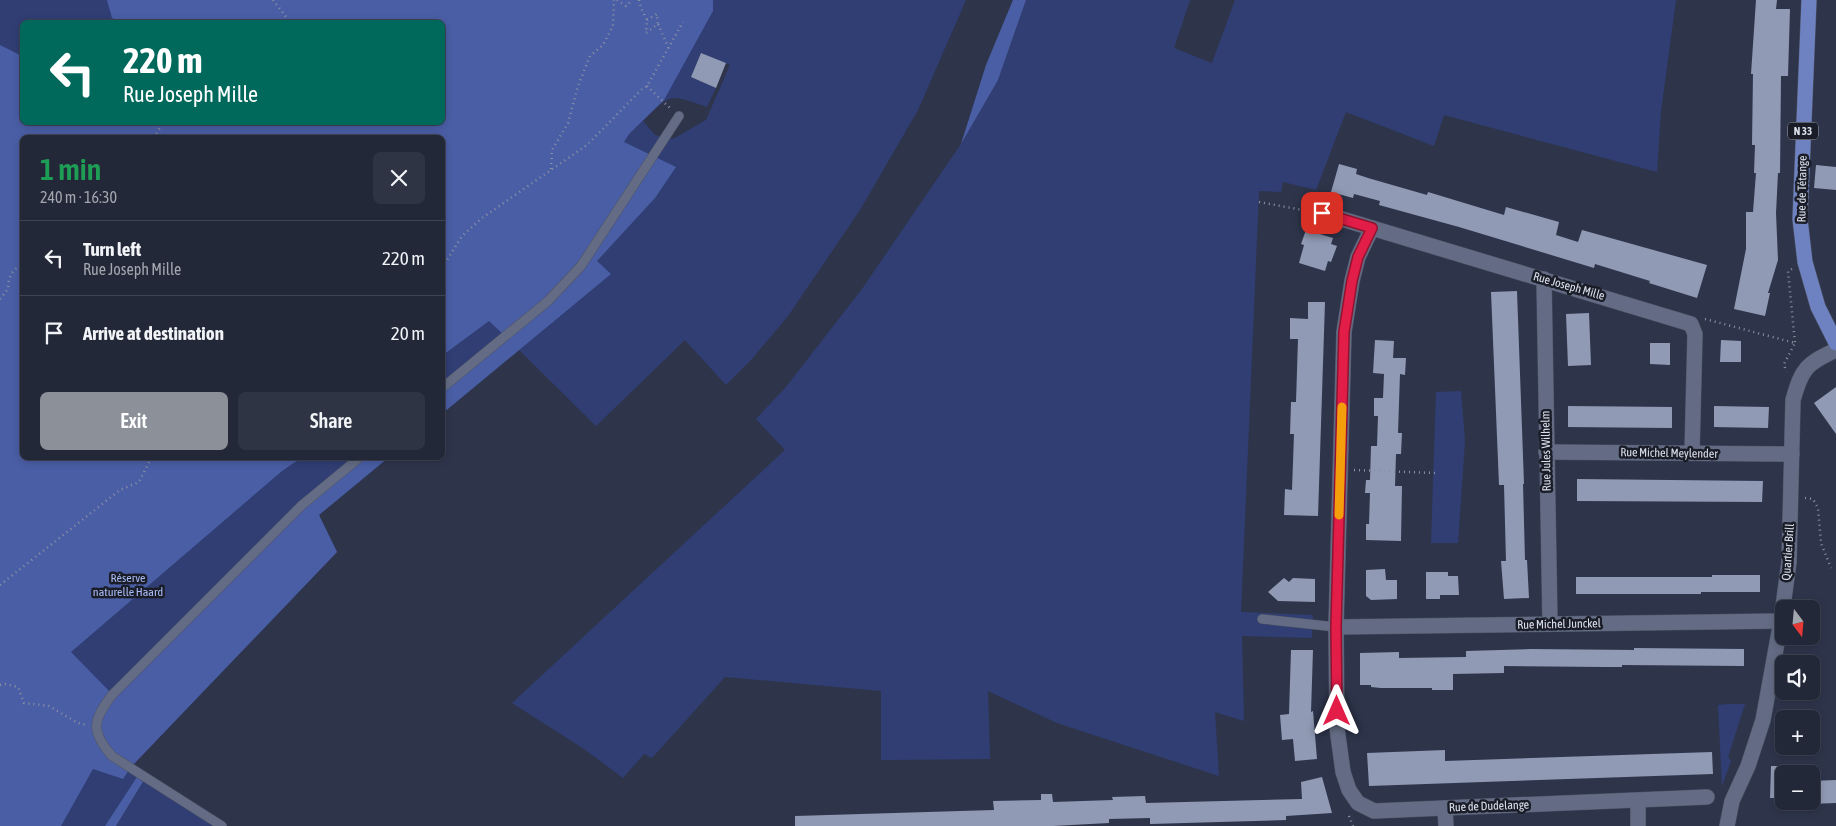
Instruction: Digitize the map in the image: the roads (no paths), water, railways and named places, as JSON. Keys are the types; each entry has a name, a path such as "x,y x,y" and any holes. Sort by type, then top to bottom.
{"main road":[{"name":"Rue de Tétange","path":"1809,0 1800,219 1805,262 1818,307 1836,343"}],"street":[{"name":"Rue Joseph Mille","path":"1322,213 1691,324 1695,334 1692,453"},
{"path":"1336,627 1344,332 1358,257 1372,228"},
{"name":"Rue Jules Wilhelm","path":"1544,279 1550,624"},
{"name":"Quartier Brill","path":"1784,600 1789,562 1794,400 1800,378 1814,361 1836,350"},
{"name":"Rue Michel Meylender","path":"1546,452 1792,454"},
{"name":"Rue Michel Junckel","path":"1336,627 1775,621"},
{"name":"Rue de Dudelange","path":"1336,627 1337,728 1343,772 1349,790 1358,803 1374,811 1707,797"},
{"name":"Quartier Brill","path":"1727,826 1732,801 1748,766 1763,720 1777,645"},
{"path":"1638,800 1638,826"},
{"path":"1445,808 1446,826"}],"lane":[{"path":"445,386 548,301 581,266 679,116"},
{"path":"222,826 112,756 101,743 96,727 100,710 112,694 302,505 357,460"},
{"path":"1262,619 1336,627"}],"park label":[{"name":"Réserve naturelle Haard","path":"128,585"}]}
